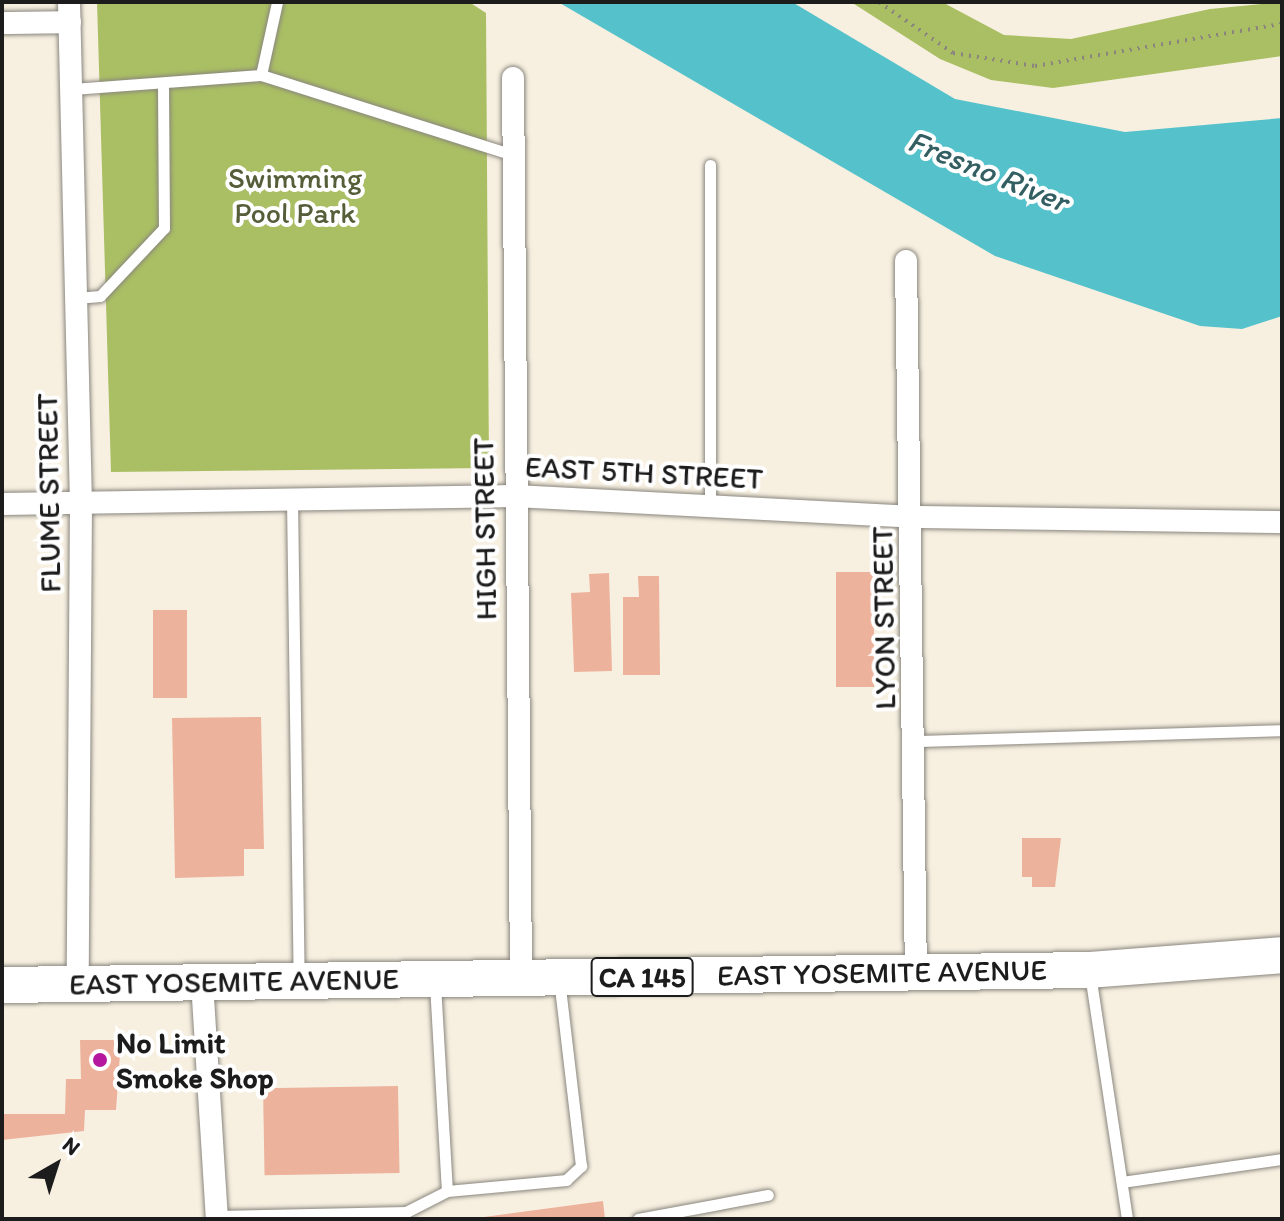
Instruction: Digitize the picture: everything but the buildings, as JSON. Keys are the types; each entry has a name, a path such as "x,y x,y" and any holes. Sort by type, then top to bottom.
{"main road":[{"name":"EAST YOSEMITE AVENUE","path":"2,985 1089,970 1282,955"}],"street":[{"path":"2,23 69,12"},
{"name":"FLUME STREET","path":"69,12 81,503 78,984"},
{"name":"HIGH STREET","path":"513,78 521,979"},
{"name":"LYON STREET","path":"906,261 913,517 916,974"},
{"name":"EAST 5TH STREET","path":"2,504 515,496 913,517 1282,522"},
{"path":"202,982 217,1217"}],"lane":[{"path":"261,75 277,2"},
{"path":"71,89 261,75 513,155"},
{"path":"76,298 100,296 164,228 163,84"},
{"path":"710,165 710,506"},
{"path":"292,499 299,980"},
{"path":"916,741 1282,730"},
{"path":"1089,970 1127,1219"},
{"path":"217,1217 406,1212 447,1191 566,1180 581,1166 559,978"},
{"path":"435,980 447,1191"},
{"path":"1122,1182 1282,1159"},
{"path":"638,1219 768,1195"}],"path":[{"path":"879,2 953,53 1035,66 1282,24"}],"green space":[{"name":"Swimming Pool Park","path":"97,2 469,2 486,13 489,468 111,472"},
{"path":"851,2 942,2 1004,35 1071,39 1210,9 1282,2 1282,56 1053,88 991,80 940,59"}],"water":[{"name":"Fresno River","path":"558,2 792,2 955,99 1125,132 1282,118 1282,316 1242,329 1200,326 995,256"}],"place":[{"name":"No Limit Smoke Shop","path":"100,1060"}]}
